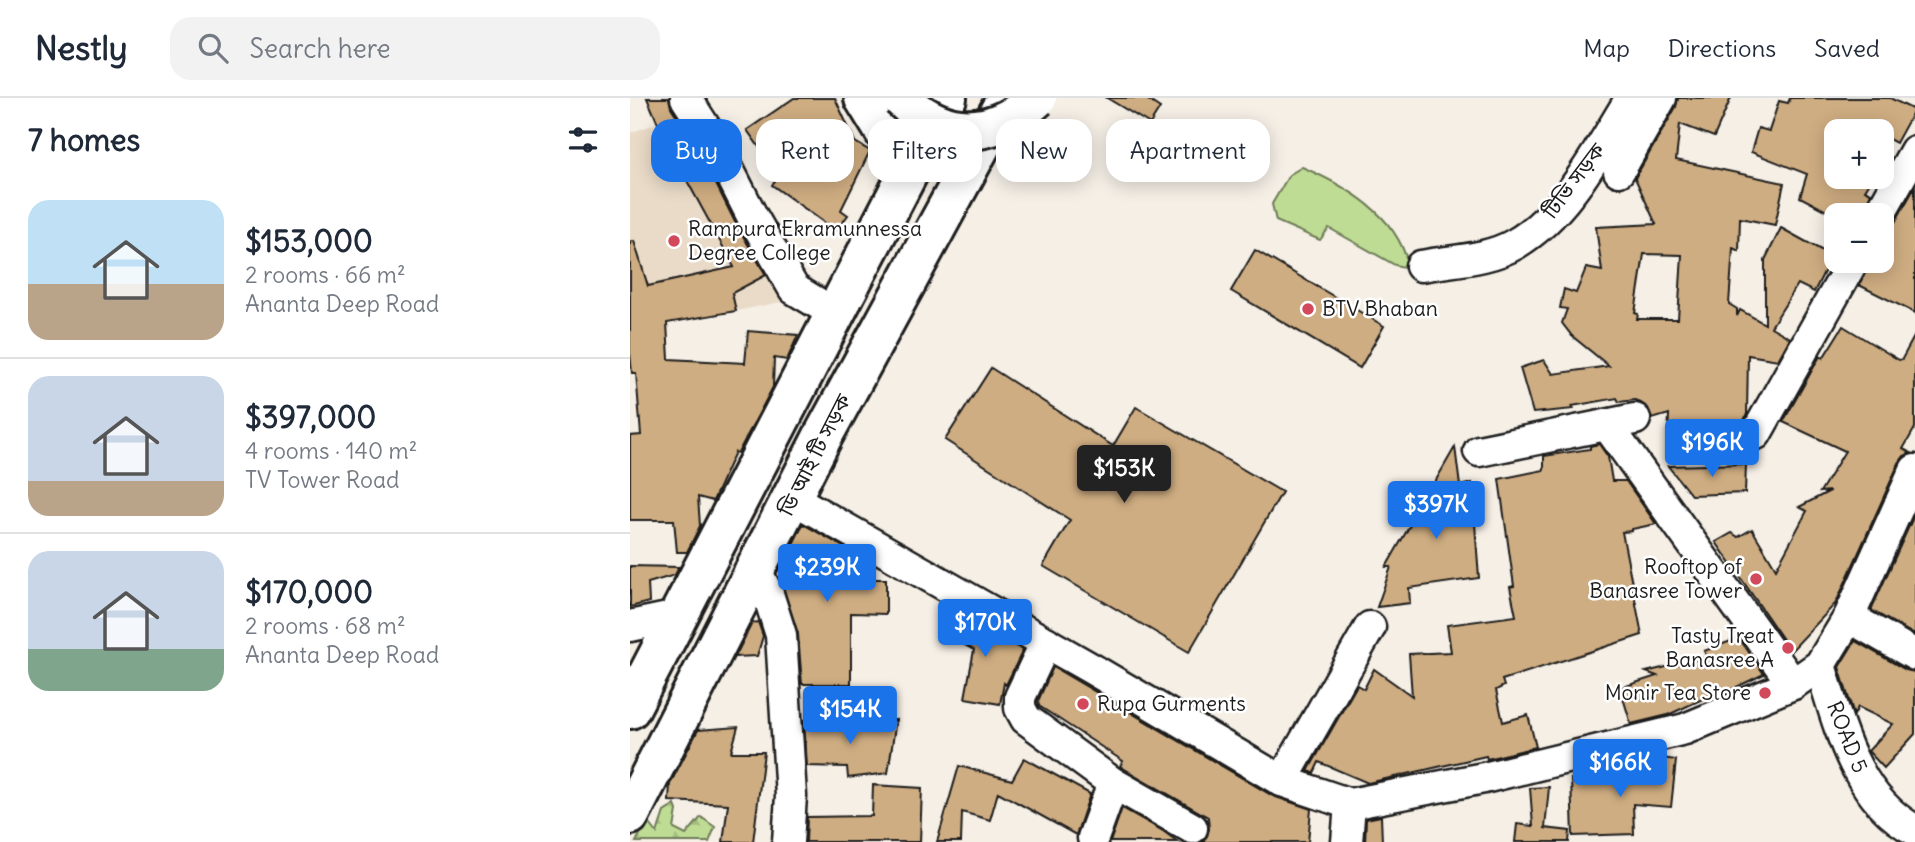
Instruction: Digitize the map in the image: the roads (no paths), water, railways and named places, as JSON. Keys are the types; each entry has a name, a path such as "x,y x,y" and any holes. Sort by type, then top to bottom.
{"main road":[{"path":"864,98 875,119"},
{"path":"901,98 935,123 971,130 1001,124 1037,98"},
{"path":"936,119 947,98"},
{"name":"ডি আই টি সড়ক","path":"630,815 824,434 1006,98"},
{"path":"630,709 902,182"}],"street":[{"path":"685,98 715,143 752,216 794,289 834,313"},
{"name":"টিভি সড়ক","path":"1421,266 1485,255 1514,245 1551,217 1631,98"},
{"path":"1619,171 1661,98"},
{"path":"1886,203 1915,151"},
{"path":"1756,434 1846,273"},
{"path":"1479,451 1621,422 1793,684"},
{"path":"792,498 1046,642 1282,781 1350,804 1485,778 1685,729 1793,684 1820,665 1849,618 1913,476"},
{"path":"756,570 768,594 780,635 791,796 788,842"},
{"path":"630,626 678,616"},
{"path":"1849,618 1915,655"},
{"path":"1282,781 1370,627"},
{"path":"1046,642 1020,697 1020,708 1026,719 1113,783 1192,828"},
{"name":"ROAD 5","path":"1820,665 1852,761 1902,834"},
{"path":"1093,838 1113,783"},
{"path":"1347,842 1350,804"}],"place":[{"name":"Rampura Ekramunnessa Degree College","path":"674,241"},
{"name":"BTV Bhaban","path":"1308,309"},
{"name":"Rooftop of Banasree Tower","path":"1756,579"},
{"name":"Tasty Treat Banasree A","path":"1788,648"},
{"name":"Monir Tea Store","path":"1765,693"},
{"name":"Rupa Gurments","path":"1083,704"}]}
